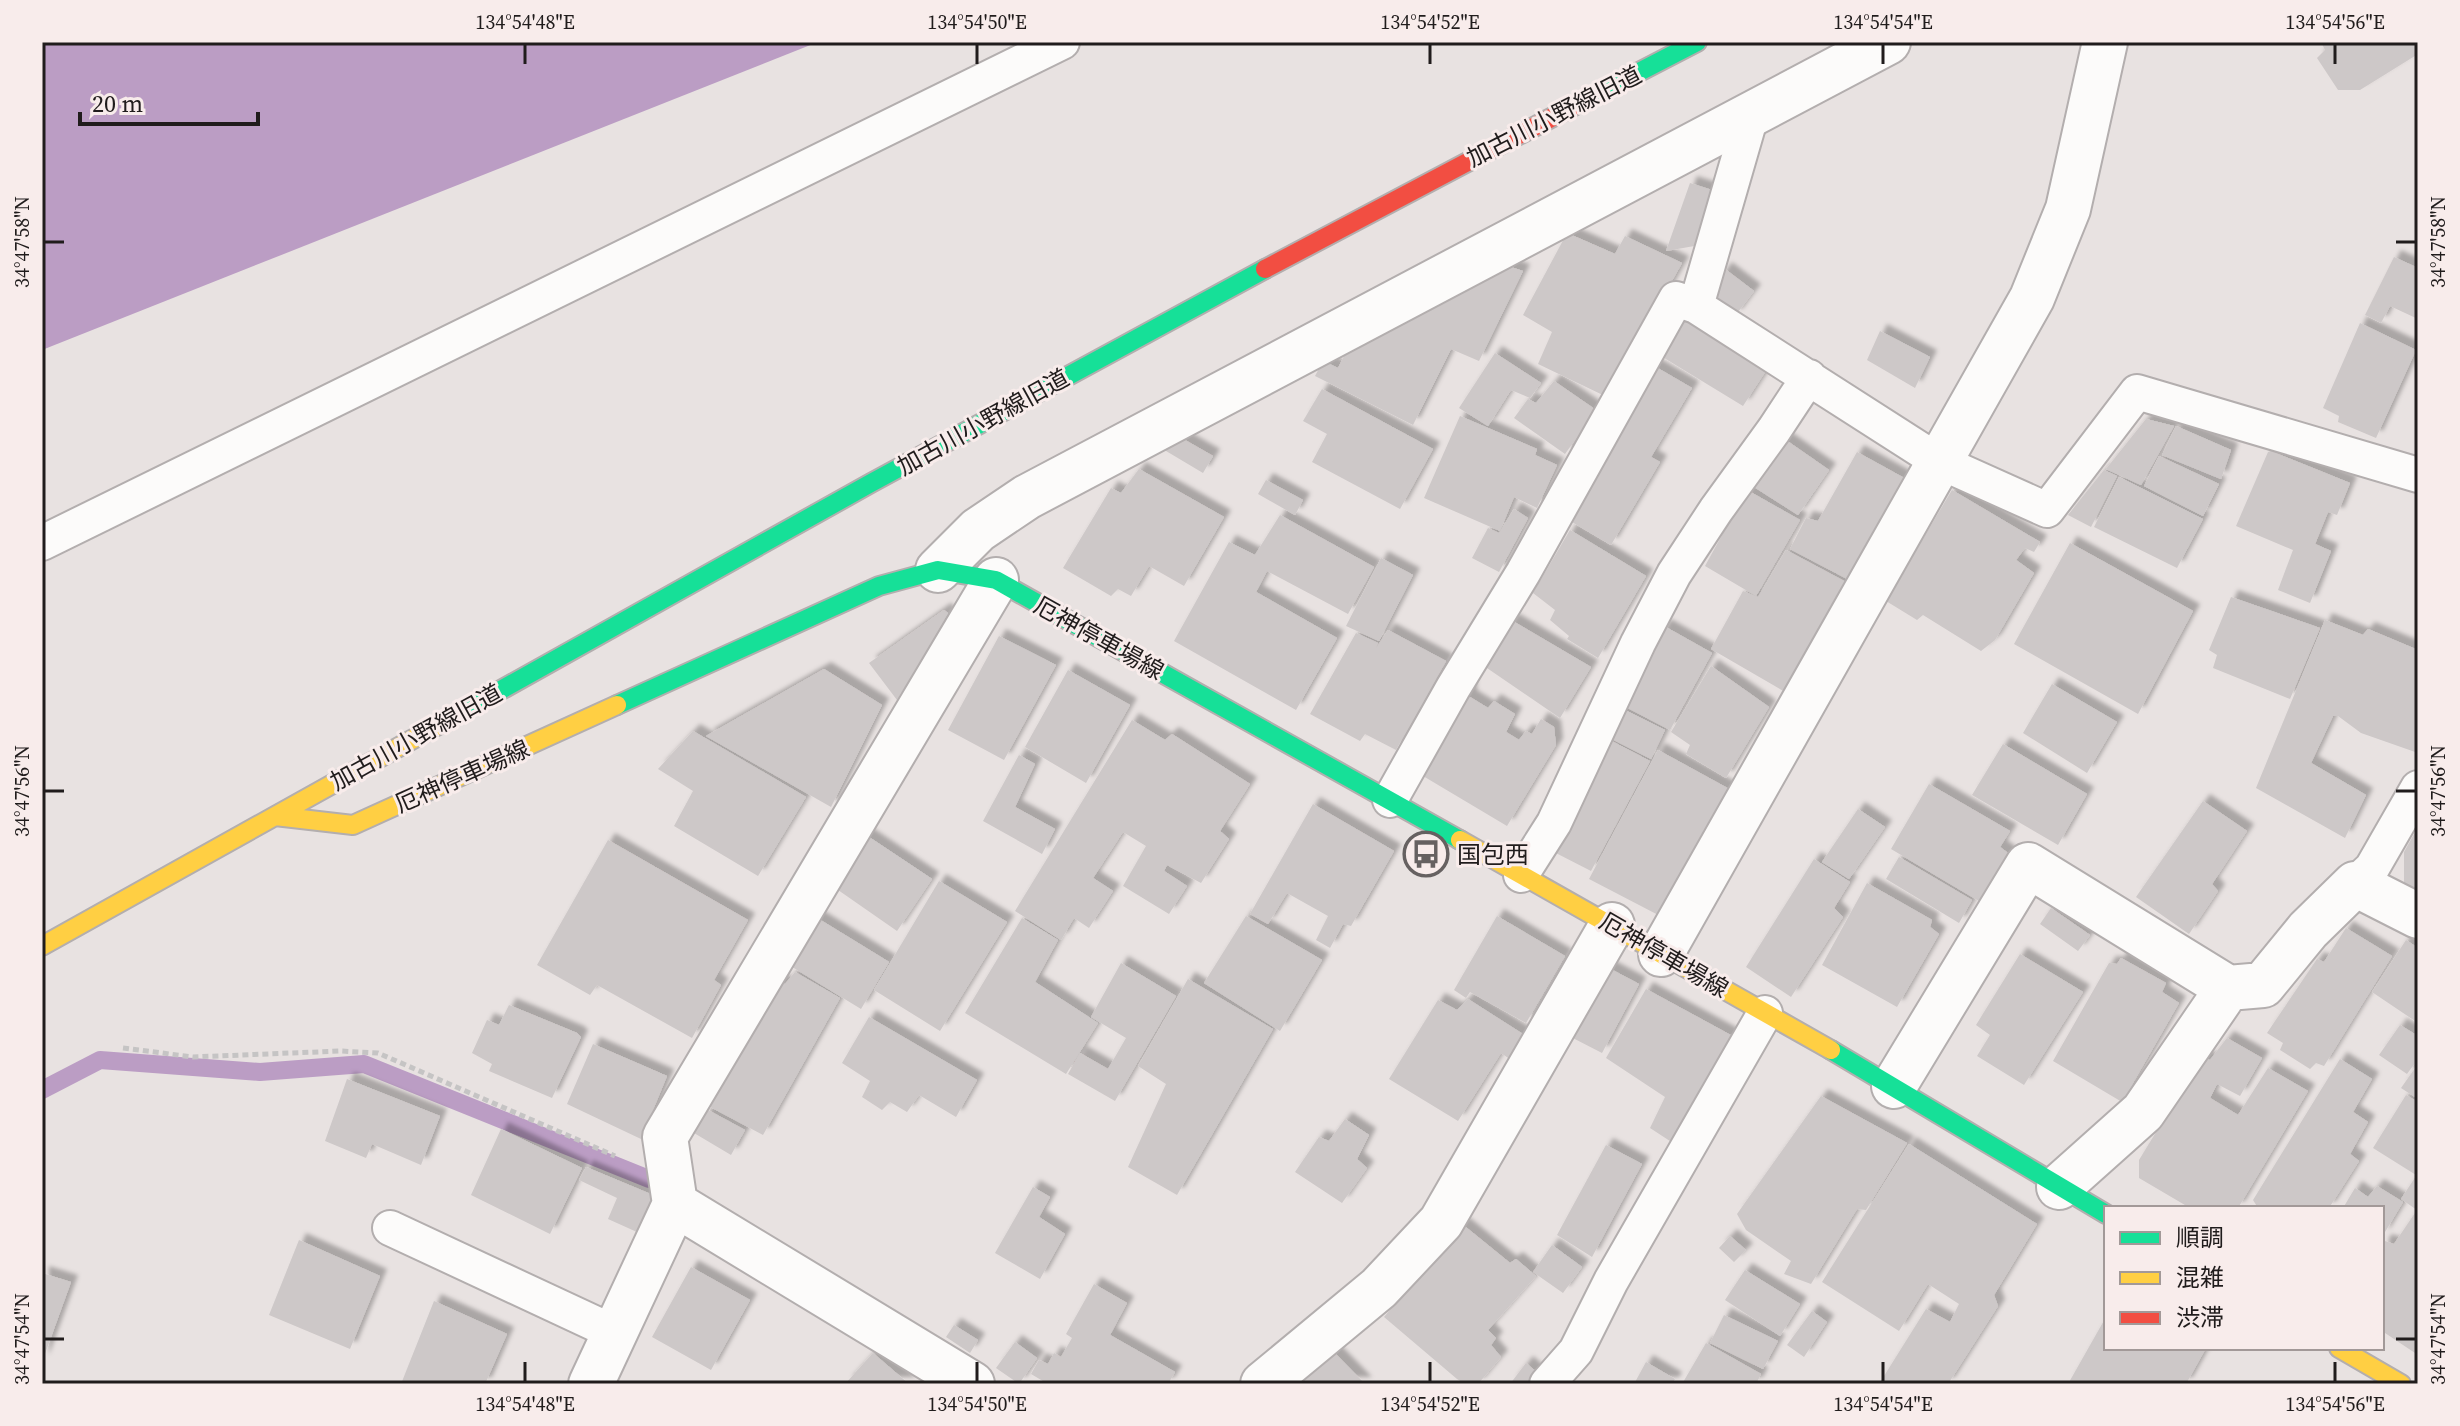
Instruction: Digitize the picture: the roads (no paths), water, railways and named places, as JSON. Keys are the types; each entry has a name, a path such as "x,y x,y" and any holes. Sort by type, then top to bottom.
{"main road":[{"name":"加古川小野線旧道","path":"275,816 899,468 1372,211 1697,42"},
{"name":"厄神停車場線","path":"275,816 353,825 879,586 938,570 996,580 1894,1086 2104,1213"},
{"path":"42,946 275,816"},
{"path":"2342,1350 2401,1384"}],"street":[{"path":"938,570 978,530 1027,497 1888,42"},
{"path":"1661,954 2032,298 2068,209 2105,42"},
{"path":"591,1384 672,1186 665,1137 996,580"},
{"path":"1894,1086 2028,865 2228,988 2263,985 2308,930 2355,884 2418,916"},
{"path":"1263,1384 1379,1288 1441,1222 1612,925"},
{"path":"2059,1187 2143,1112 2228,988"},
{"path":"672,1186 972,1384"}],"lane":[{"path":"42,543 1062,42"},
{"path":"1696,306 1751,116"},
{"path":"1390,800 1523,573 1676,299 1696,306 1938,461 2047,510 2137,392 2418,475"},
{"path":"1521,875 1554,823 1638,643 1674,574 1809,377"},
{"path":"2355,884 2372,868 2418,788"},
{"path":"1547,1384 1576,1351 1611,1281 1765,1013"},
{"path":"390,1228 613,1332"}],"waterway":[{"path":"42,1090 100,1060 260,1072 364,1064 649,1179"}],"place":[{"name":"国包西","path":"1426,854"}]}
